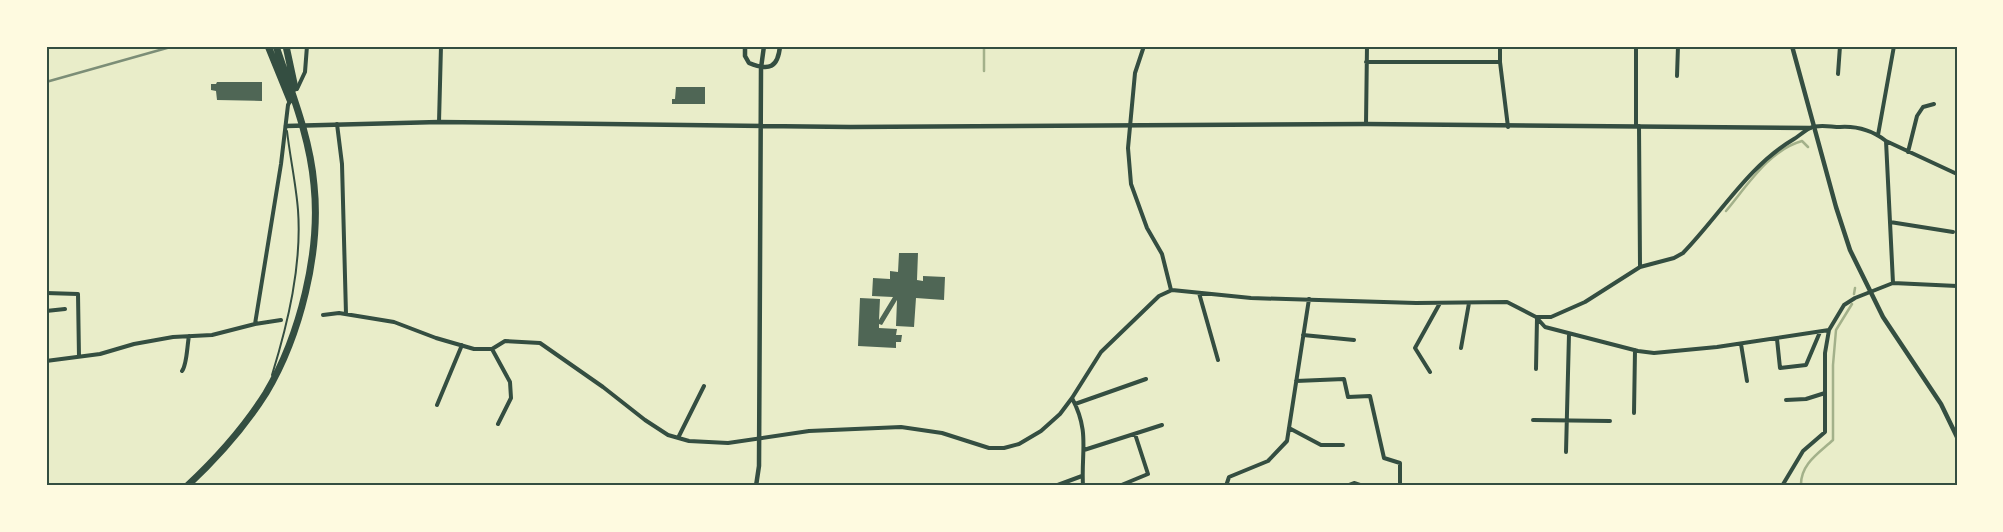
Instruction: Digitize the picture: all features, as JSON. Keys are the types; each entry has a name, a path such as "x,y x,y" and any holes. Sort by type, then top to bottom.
{"highway":[{"path":"268,46 303,130"},
{"path":"276,46 303,130"},
{"path":"187,486 231,441 267,392 294,331 305,293 314,246 314,185 286,46"}],"street":[{"path":"255,324 288,105 306,72 307,46"},
{"path":"440,46 440,122"},
{"path":"745,46 745,56 749,63 773,66 779,58 780,46"},
{"path":"756,486 759,466 761,65 764,46"},
{"path":"1144,46 1135,73 1128,148 1131,184 1148,228 1162,254 1171,290"},
{"path":"1366,124 1367,46"},
{"path":"1500,46 1500,62 1508,126"},
{"path":"1636,46 1640,267"},
{"path":"1677,76 1678,46"},
{"path":"1792,46 1836,207 1850,250 1883,317 1941,404 1957,436"},
{"path":"1838,74 1840,46"},
{"path":"1878,135 1894,46"},
{"path":"1366,62 1500,62"},
{"path":"1908,152 1917,116 1923,107 1934,104"},
{"path":"286,126 440,122 760,126 1366,124 1845,127 1862,129 1878,135 1908,152 1957,174"},
{"path":"337,124 342,164 346,314"},
{"path":"1537,318 1550,317 1585,302 1640,267 1674,258 1683,253 1763,160 1810,128"},
{"path":"1886,141 1893,283"},
{"path":"1890,222 1954,232"},
{"path":"1782,486 1802,452 1825,432 1825,353 1829,330 1844,305 1855,298 1893,283 1957,286"},
{"path":"323,315 339,313 394,322 436,338 474,349 492,350 504,341 540,343 603,387 645,420 668,435 678,438 713,443 809,431 901,427 942,433 990,448 1004,448 1019,444 1041,431 1060,414 1101,352 1159,296 1171,290 1251,298 1440,303 1507,302 1537,318 1545,327 1635,350 1662,352 1741,344 1829,330"},
{"path":"1199,293 1218,360"},
{"path":"46,294 78,294 79,357"},
{"path":"1226,486 1229,477 1268,461 1288,441 1309,299"},
{"path":"1461,348 1469,302"},
{"path":"1430,372 1415,348 1440,303"},
{"path":"46,311 65,309"},
{"path":"1536,369 1537,318"},
{"path":"46,362 173,337 212,335 255,324 281,320"},
{"path":"1777,339 1780,368 1806,366 1820,332"},
{"path":"1566,452 1569,334"},
{"path":"1303,335 1354,340"},
{"path":"182,371 185,367 185,352 190,336"},
{"path":"1741,344 1748,382"},
{"path":"437,405 462,345"},
{"path":"492,350 510,382 511,398 498,424"},
{"path":"1634,413 1635,350"},
{"path":"1075,404 1146,379"},
{"path":"1296,381 1344,379 1348,397 1370,396 1384,458 1400,462 1400,486"},
{"path":"678,438 704,386"},
{"path":"1786,400 1806,399 1825,393"},
{"path":"1072,398 1082,424 1084,450 1083,486"},
{"path":"1533,420 1610,421"},
{"path":"1084,450 1162,425"},
{"path":"1289,428 1322,445 1343,445"},
{"path":"1120,486 1148,474 1135,434"},
{"path":"1055,486 1082,476"},
{"path":"1346,486 1354,484 1363,486"}],"lane":[{"path":"267,392 280,347 290,301 298,238 298,210 286,126"}],"building":[{"path":"217,82 262,82 262,101 217,100 216,91 211,90 211,84 216,84"},
{"path":"676,87 705,87 705,104 672,104 672,99 675,99"},
{"path":"899,253 918,253 917,280 923,281 923,276 945,277 944,300 916,298 914,327 896,326 897,300 882,325 879,324 879,328 897,329 896,335 902,335 901,342 896,342 896,348 858,346 860,298 880,299 879,320 893,297 872,296 873,278 890,279 890,271 898,272"}],"waterway":[{"path":"984,46 984,71"},
{"path":"1726,211 1751,180 1779,152 1802,141 1808,147"},
{"path":"1854,294 1855,288"},
{"path":"1801,486 1807,465 1816,454 1833,440 1833,365 1836,330 1852,304"}],"railway":[{"path":"46,82 174,46"}]}
